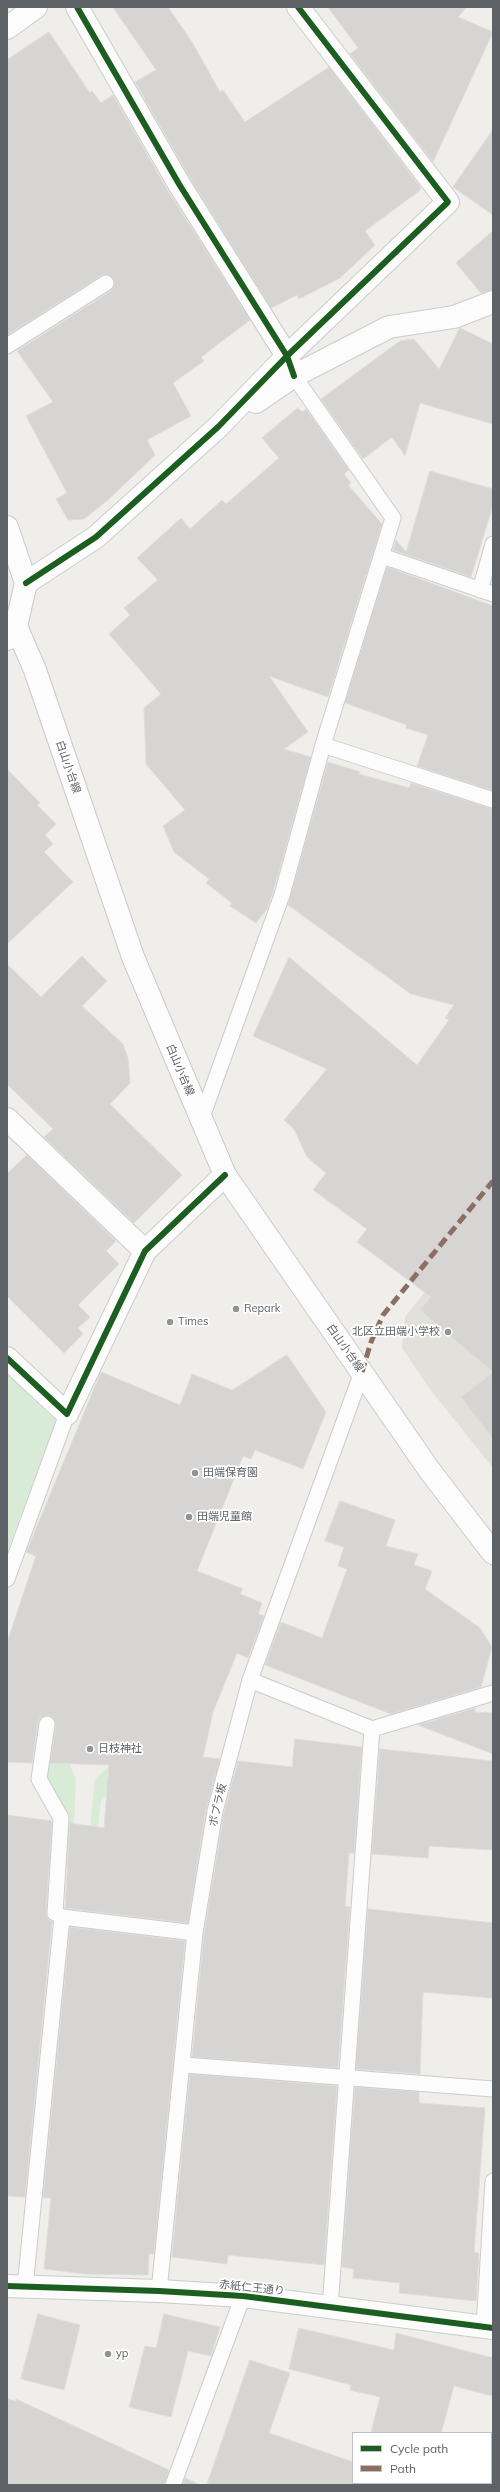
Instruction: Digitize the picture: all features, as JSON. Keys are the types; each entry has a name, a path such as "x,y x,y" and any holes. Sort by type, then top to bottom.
{"street":[{"path":"7,28 36,7"},
{"path":"77,7 179,184 291,366"},
{"path":"7,527 26,583 96,537 218,427 291,366 448,202 298,7"},
{"path":"291,366 389,327 454,318 493,302"},
{"name":"白山小台線","path":"26,583 12,632 35,670 133,958 225,1175 430,1471 493,1553"},
{"path":"7,1119 145,1251"},
{"path":"7,1358 67,1414 145,1251 225,1175"},
{"name":"赤紙仁王通り","path":"16,2287 159,2291 243,2296 489,2327"}],"lane":[{"path":"7,346 106,283"},
{"path":"201,1120 282,895 323,745 393,518 291,366"},
{"path":"382,556 487,592 493,544"},
{"path":"323,745 493,800"},
{"name":"ポプラ坂","path":"159,2291 184,2065 196,1933 215,1811 250,1680 362,1372"},
{"path":"7,1579 67,1414"},
{"path":"250,1680 372,1730 493,1693"},
{"path":"47,1724 39,1778 61,1818 55,1913 62,1917 196,1933"},
{"path":"330,2308 372,1730"},
{"path":"16,2287 62,1917"},
{"path":"184,2065 493,2089"},
{"path":"489,2327 493,2181"},
{"path":"173,2485 243,2296"}],"shaded area":[{"name":"北区立田端小学校","path":"493,1205 493,1468 429,1388 402,1348 405,1317"}],"green space":[{"path":"7,1374 56,1421 7,1552"},
{"path":"62,1693 106,1704 114,1708 110,1740 134,1743 123,1779 101,1801 93,1870 86,1870 95,1779 108,1767 109,1732 71,1730 70,1765 76,1779 72,1868 63,1867 65,1811 46,1778 53,1725"}],"building":[{"path":"113,7 168,7 192,42 220,92 223,90 245,122 329,67 421,188 365,231 375,245 340,278 299,299 297,295 271,308 190,178 135,82 156,70"},
{"path":"328,7 467,7 458,17 493,32 433,162 350,54 358,48"},
{"path":"49,32 90,93 92,91 101,103 113,95 168,191 250,320 201,357 204,361 173,383 191,416 147,440 155,455 109,499 84,519 68,520 56,499 67,493 26,416 53,402 17,351 111,291 115,283 110,275 102,275 7,335 7,60"},
{"path":"493,130 493,215 453,187"},
{"path":"493,231 493,290 481,293 456,263"},
{"path":"460,328 493,344 493,424 420,403 405,456 392,437 363,459 321,399 400,341 414,339 439,369"},
{"path":"298,408 302,412 306,409 349,470 344,474 351,483 348,485 382,524 328,697 269,676 308,732 284,749 311,757 273,892 267,909 256,923 230,906 232,903 206,883 209,879 174,852 163,826 185,810 146,764 144,708 161,694 109,634 130,615 124,608 158,580 137,558 181,518 190,529 222,500 226,504 279,458 262,438"},
{"path":"430,471 493,489 493,505 471,577 393,550 396,540 406,552"},
{"path":"387,567 493,606 493,791 417,766 428,735 406,728 407,725 345,703"},
{"path":"328,762 360,772 359,774 409,788 411,783 493,809 493,1372 420,1310 431,1297 357,1242 367,1229 313,1190 326,1173 307,1157 294,1129 284,1120 327,1069 253,1036 289,957 417,1065 449,1020 445,1018 454,1005 411,994 288,905"},
{"path":"7,769 40,803 37,805 56,824 45,835 53,844 44,852 73,882 7,944"},
{"path":"82,956 107,981 82,1006 123,1044 128,1058 130,1083 110,1104 182,1175 134,1223 44,1137 53,1129 7,1084 7,964 41,997"},
{"path":"27,1155 116,1241 106,1251 119,1264 78,1305 90,1317 78,1328 83,1334 64,1353 7,1296 7,1174"},
{"path":"287,1355 326,1412 303,1469 255,1450 251,1459 243,1456 197,1571 243,1589 240,1594 262,1603 258,1614 264,1616 248,1658 237,1653 213,1712 203,1757 220,1759 206,1809 188,1923 65,1908 70,1823 104,1828 109,1765 50,1763 56,1725 53,1717 48,1715 40,1718 38,1722 32,1763 7,1762 7,1643 36,1556 26,1552 101,1372 180,1405 192,1374 232,1390"},
{"path":"493,1373 493,1439 461,1397"},
{"path":"340,1501 395,1520 386,1546 418,1554 414,1565 432,1571 425,1589 480,1628 492,1647 481,1687 391,1714 265,1665 281,1622 322,1638 347,1569 338,1566 344,1547 325,1541"},
{"path":"476,1708 474,1712 493,1713 493,1754 418,1725"},
{"path":"295,1739 362,1747 354,1853 349,1853 345,1906 350,1907 338,2068 192,2057 204,1934 224,1813 238,1761 292,1767"},
{"path":"380,1749 493,1761 493,1850 429,1846 428,1858 372,1854"},
{"path":"7,1815 52,1821 46,1912 47,1918 52,1922 25,2197 7,2196"},
{"path":"368,1909 493,1923 493,1998 423,1992 420,2074 356,2069"},
{"path":"70,1927 185,1941 154,2254 149,2254 148,2275 86,2274 44,2269 51,2198 43,2198"},
{"path":"190,2074 337,2086 324,2265 228,2255 227,2264 172,2257"},
{"path":"355,2087 419,2092 419,2103 485,2108 474,2252 479,2253 476,2301 399,2293 400,2283 353,2278 354,2269 342,2267"},
{"path":"38,2314 80,2325 64,2390 21,2379"},
{"path":"164,2314 220,2327 211,2356 188,2351 171,2417 129,2407 145,2346 156,2348"},
{"path":"299,2328 394,2350 396,2333 493,2358 493,2396 454,2386 441,2432 371,2432 380,2397 350,2390 351,2385 289,2369"},
{"path":"250,2360 290,2373 269,2433 352,2462 352,2484 406,2484 406,2485 207,2485"},
{"path":"7,2398 16,2402 16,2399 169,2470 164,2485 7,2485"},
{"path":"185,2478 200,2485 183,2485"}],"marked path":[{"path":"362,1372 371,1342 383,1315 493,1181"}],"cycle path":[{"path":"77,7 179,184 287,356 294,376"},
{"path":"26,583 96,537 218,427 287,356 448,202 298,7"},
{"path":"7,1358 67,1414 145,1251 225,1175"},
{"path":"7,2286 159,2291 243,2296 493,2328"}],"place":[{"name":"Repark","path":"236,1309"},
{"name":"Times","path":"170,1322"},
{"name":"北区立田端小学校","path":"448,1332"},
{"name":"田端保育園","path":"195,1473"},
{"name":"田端児童館","path":"189,1517"},
{"name":"日枝神社","path":"90,1749"},
{"name":"yp","path":"108,2354"}]}
